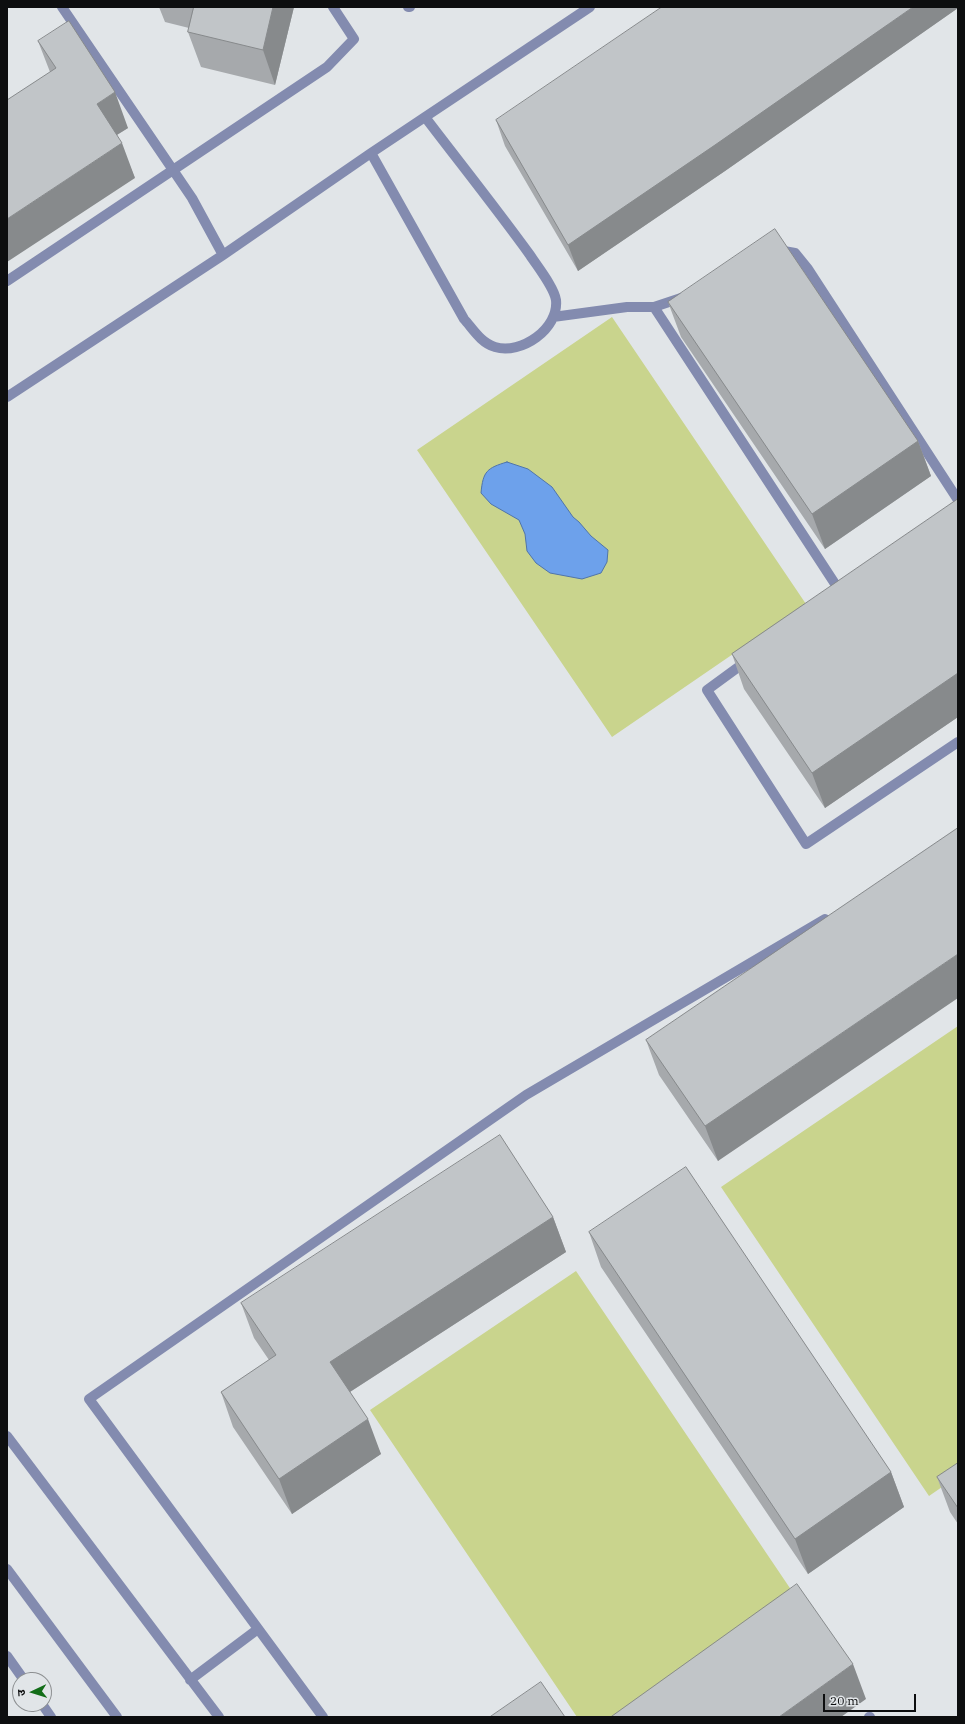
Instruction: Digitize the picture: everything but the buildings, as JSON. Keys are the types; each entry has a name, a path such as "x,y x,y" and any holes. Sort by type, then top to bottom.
{"street":[{"path":"62,7 192,198 223,255"},
{"path":"7,281 327,67 354,39 333,7"},
{"path":"7,397 223,255 371,153 590,7"},
{"path":"371,153 464,319 480,339 494,347 509,350 527,343 544,331 553,317 556,300 546,278 425,117"},
{"path":"769,251 776,249 795,253 808,269 958,500"},
{"path":"553,317 627,307 654,307 677,300 690,292"},
{"path":"654,307 841,593"},
{"path":"758,653 707,690 806,844 958,742"},
{"path":"323,1717 89,1398 526,1094 835,914"},
{"path":"7,1436 218,1717"},
{"path":"7,1569 117,1717"},
{"path":"190,1680 258,1629"},
{"path":"7,1656 18,1672"}],"green space":[{"path":"612,317 806,604 612,737 417,450"},
{"path":"958,1026 958,1476 929,1496 721,1187"},
{"path":"576,1271 800,1603 633,1717 577,1717 370,1410"}],"water":[{"path":"507,462 528,469 552,487 573,517 591,536 608,550 607,562 601,573 582,579 550,573 536,563 527,551 525,534 519,520 491,504 481,493 483,480 487,472 495,466"}]}
